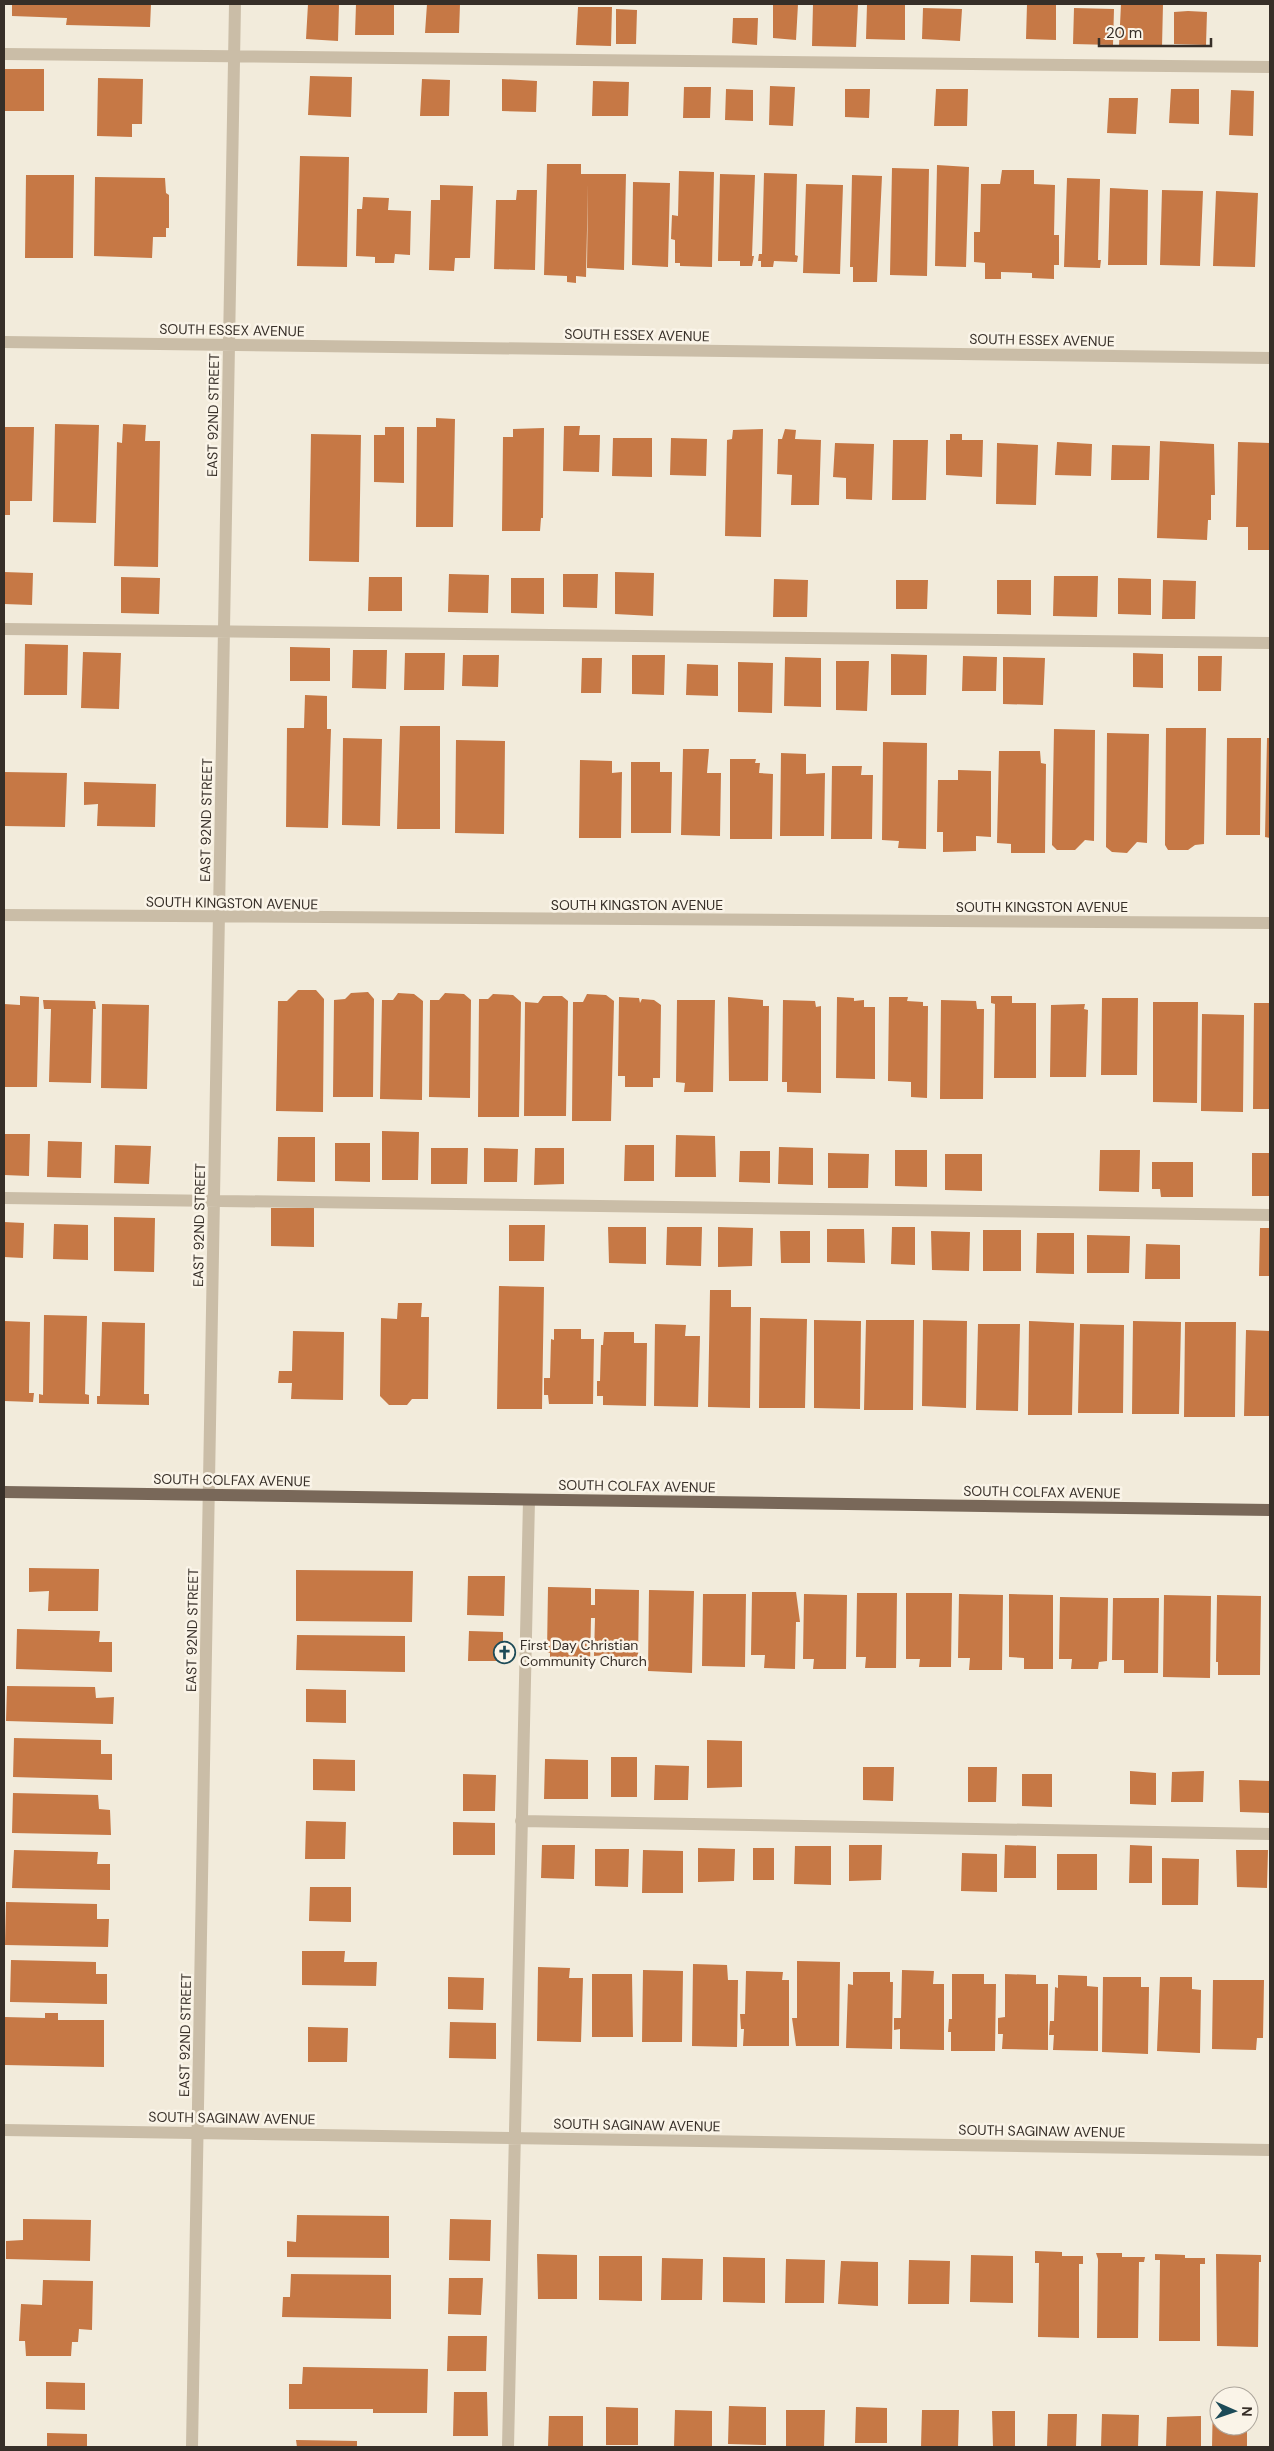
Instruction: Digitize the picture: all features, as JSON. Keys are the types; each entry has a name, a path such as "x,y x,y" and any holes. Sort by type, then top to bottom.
{"main road":[{"name":"SOUTH COLFAX AVENUE","path":"4,1492 1270,1510"}],"street":[{"name":"EAST 92ND STREET","path":"192,2447 235,4"},
{"path":"4,54 1270,67"},
{"name":"SOUTH ESSEX AVENUE","path":"4,342 1270,358"},
{"path":"4,629 1270,643"},
{"name":"SOUTH KINGSTON AVENUE","path":"4,916 1270,923"},
{"path":"4,1198 1270,1215"},
{"path":"508,2447 513,2138 529,1500"},
{"path":"521,1821 1270,1834"},
{"name":"SOUTH SAGINAW AVENUE","path":"4,2130 1270,2150"}],"building":[{"path":"12,4 151,4 150,27 66,25 67,18 12,16"},
{"path":"308,4 339,4 338,41 306,39"},
{"path":"356,4 394,4 394,35 355,35"},
{"path":"427,4 460,4 459,33 425,33"},
{"path":"773,4 798,4 796,40 773,38"},
{"path":"813,4 858,4 856,47 812,46"},
{"path":"867,4 905,4 905,40 866,39"},
{"path":"1027,4 1056,5 1056,40 1026,39"},
{"path":"1121,4 1163,4 1162,47 1119,46"},
{"path":"578,7 612,7 611,46 576,45"},
{"path":"923,8 962,9 960,41 922,39"},
{"path":"1074,8 1114,9 1113,45 1073,44"},
{"path":"616,9 637,10 636,44 616,44"},
{"path":"1174,12 1207,12 1206,45 1174,44"},
{"path":"733,18 758,18 757,45 732,43"},
{"path":"4,69 44,69 44,111 4,111"},
{"path":"310,76 352,77 351,117 308,115"},
{"path":"98,78 143,79 142,124 132,124 132,137 97,136"},
{"path":"422,79 450,80 449,116 420,116"},
{"path":"502,79 537,81 536,112 502,111"},
{"path":"593,81 629,82 628,116 592,116"},
{"path":"770,86 795,87 793,126 769,125"},
{"path":"684,87 711,87 710,118 683,118"},
{"path":"726,89 753,90 753,121 725,120"},
{"path":"845,89 870,89 869,118 845,117"},
{"path":"936,89 968,89 967,126 934,126"},
{"path":"1171,89 1199,89 1199,124 1169,123"},
{"path":"1231,90 1254,91 1253,136 1229,135"},
{"path":"1109,98 1138,98 1136,134 1107,133"},
{"path":"300,156 349,157 347,267 297,266"},
{"path":"547,164 581,164 581,174 626,174 624,270 587,268 588,184 586,277 576,276 576,283 567,282 567,276 544,275"},
{"path":"937,165 969,167 966,267 935,266"},
{"path":"892,168 929,169 927,276 890,275"},
{"path":"1002,170 1034,170 1034,184 1055,185 1054,235 1059,235 1059,265 1054,265 1054,279 1032,278 1032,273 1001,272 1001,279 985,279 985,263 974,262 974,232 980,232 981,184 1000,184"},
{"path":"679,171 714,172 712,267 680,266 680,263 675,263 675,240 671,239 672,215 678,216"},
{"path":"764,173 797,174 795,255 798,256 797,262 774,261 773,267 761,267 761,261 758,261 759,254 762,254"},
{"path":"720,174 755,175 752,256 754,256 752,266 740,266 740,261 718,261"},
{"path":"26,175 74,175 73,258 25,258"},
{"path":"852,175 882,176 877,282 853,282 853,267 850,267"},
{"path":"95,177 165,178 166,193 169,195 169,228 166,228 166,237 153,237 152,258 94,256"},
{"path":"1067,178 1100,179 1098,260 1101,260 1100,268 1064,267"},
{"path":"633,182 670,183 668,267 632,265"},
{"path":"806,184 843,185 840,274 803,273"},
{"path":"440,185 473,186 470,258 455,258 454,271 429,270 431,200 440,200"},
{"path":"1110,188 1148,190 1147,265 1108,265"},
{"path":"517,190 537,190 535,270 494,269 496,200 516,200"},
{"path":"1162,190 1203,191 1200,266 1160,265"},
{"path":"1216,191 1258,193 1255,267 1213,266"},
{"path":"363,197 389,198 388,210 411,211 410,255 395,254 394,263 375,263 375,257 356,256 357,209 362,209"},
{"path":"436,418 455,419 453,527 416,527 417,427 436,427"},
{"path":"55,424 99,425 96,523 53,522"},
{"path":"123,424 146,425 145,441 160,441 158,567 114,566 117,442 122,443"},
{"path":"564,426 580,426 579,435 600,435 599,472 563,471"},
{"path":"4,427 34,427 32,501 10,501 10,515 4,515"},
{"path":"385,427 404,427 404,483 374,482 374,435 385,435"},
{"path":"544,428 543,518 541,518 540,531 502,531 503,437 513,437 513,429"},
{"path":"763,429 761,537 725,536 727,440 732,439 733,430"},
{"path":"785,429 796,430 795,439 821,440 819,505 791,505 792,475 777,474 778,439 782,439"},
{"path":"311,434 361,435 359,562 309,561"},
{"path":"950,434 962,434 962,440 983,440 982,477 946,475 946,440 950,440"},
{"path":"613,438 652,438 652,477 612,476"},
{"path":"671,438 707,439 706,476 670,475"},
{"path":"893,440 928,440 926,500 892,500"},
{"path":"1160,441 1214,444 1215,495 1211,495 1211,520 1208,520 1207,540 1157,538"},
{"path":"1057,442 1092,444 1091,476 1055,475"},
{"path":"1238,442 1270,443 1270,550 1248,550 1248,527 1236,527"},
{"path":"835,443 874,444 872,500 846,499 846,478 833,477"},
{"path":"997,443 1038,445 1036,505 996,504"},
{"path":"1112,445 1150,446 1149,480 1111,480"},
{"path":"4,572 33,573 32,605 4,604"},
{"path":"615,572 654,573 653,616 615,614"},
{"path":"449,574 489,575 488,613 448,612"},
{"path":"563,574 598,574 597,608 563,607"},
{"path":"1054,576 1098,576 1097,617 1053,616"},
{"path":"121,577 160,578 159,614 121,613"},
{"path":"369,577 402,577 402,611 368,611"},
{"path":"511,578 544,578 544,614 511,613"},
{"path":"1118,578 1151,579 1151,615 1118,614"},
{"path":"774,579 808,580 807,617 773,617"},
{"path":"896,580 928,580 927,609 896,609"},
{"path":"997,580 1031,580 1031,615 997,614"},
{"path":"1163,580 1196,581 1195,619 1162,619"},
{"path":"25,644 68,645 67,695 24,695"},
{"path":"290,647 330,648 330,681 290,681"},
{"path":"353,650 387,650 386,689 352,688"},
{"path":"83,652 121,653 119,709 81,708"},
{"path":"405,653 445,653 444,690 404,690"},
{"path":"1133,653 1163,654 1163,688 1133,687"},
{"path":"891,654 927,655 926,695 891,695"},
{"path":"463,655 499,655 498,687 462,686"},
{"path":"632,655 665,655 664,695 632,694"},
{"path":"963,656 997,657 996,691 962,691"},
{"path":"1198,656 1222,656 1221,691 1198,691"},
{"path":"785,657 821,658 821,707 784,706"},
{"path":"1003,657 1045,658 1043,705 1003,704"},
{"path":"582,658 602,658 601,693 581,693"},
{"path":"836,661 869,661 867,711 836,710"},
{"path":"738,662 773,663 772,713 738,712"},
{"path":"687,664 718,665 718,696 686,695"},
{"path":"305,695 327,696 327,729 331,729 328,828 286,827 287,728 304,728"},
{"path":"400,726 440,726 440,829 397,829"},
{"path":"1166,728 1206,728 1204,844 1195,845 1188,850 1168,850 1165,845"},
{"path":"1054,729 1095,730 1094,841 1085,840 1075,850 1057,850 1052,845"},
{"path":"1107,733 1149,734 1147,843 1137,842 1127,853 1112,852 1106,847"},
{"path":"343,738 382,739 380,826 342,825"},
{"path":"1227,738 1261,738 1260,835 1226,835"},
{"path":"1267,738 1270,738 1270,838 1265,837"},
{"path":"456,740 505,741 504,834 455,833"},
{"path":"883,742 927,743 926,849 898,848 899,841 882,840"},
{"path":"683,749 709,749 707,773 721,773 720,836 681,835"},
{"path":"999,751 1040,751 1041,763 1046,764 1045,853 1011,853 1011,844 997,843"},
{"path":"781,753 806,754 806,774 825,773 824,836 780,836"},
{"path":"730,759 756,759 755,763 760,763 759,773 773,774 772,839 730,839"},
{"path":"580,760 612,761 612,773 622,772 621,838 579,838"},
{"path":"631,762 660,762 660,772 672,772 671,833 631,833"},
{"path":"832,766 862,766 861,775 873,775 872,839 831,839"},
{"path":"958,770 991,771 991,837 976,836 976,851 943,852 943,832 937,832 938,780 958,780"},
{"path":"4,772 67,773 65,827 4,826"},
{"path":"84,782 156,784 155,827 97,826 98,804 84,805"},
{"path":"298,990 316,990 324,999 323,1112 276,1111 278,1001 287,1001"},
{"path":"368,992 374,999 373,1097 333,1097 334,1000 345,999 351,993"},
{"path":"398,993 414,994 423,1001 422,1100 380,1099 382,1000 393,1000"},
{"path":"445,993 464,994 471,1000 470,1098 429,1097 430,1000 439,1000"},
{"path":"493,994 513,995 521,1002 519,1117 478,1117 479,999 488,999"},
{"path":"587,994 606,995 614,1001 611,1121 572,1121 573,1002 583,1002"},
{"path":"20,996 39,997 37,1087 4,1087 4,1004 20,1005"},
{"path":"543,996 562,996 568,1001 566,1116 524,1116 525,1002 538,1003"},
{"path":"991,996 1012,996 1012,1003 1036,1003 1036,1078 994,1078 995,1004 991,1003"},
{"path":"619,997 639,998 640,1003 642,999 654,1000 661,1005 660,1078 653,1078 653,1087 625,1087 625,1076 618,1076"},
{"path":"728,997 763,1000 763,1006 769,1006 768,1081 729,1081"},
{"path":"837,997 854,998 854,1001 864,1000 864,1007 875,1007 875,1079 836,1078"},
{"path":"889,997 908,997 907,1001 923,1002 923,1006 928,1006 927,1098 911,1097 911,1082 888,1081"},
{"path":"1102,998 1138,998 1137,1075 1101,1075"},
{"path":"43,1000 95,1001 96,1009 93,1009 91,1083 49,1082 51,1009 44,1009"},
{"path":"677,1000 715,1000 713,1092 684,1092 685,1083 676,1082"},
{"path":"783,1000 815,1001 816,1007 821,1006 821,1093 787,1092 787,1082 782,1082"},
{"path":"941,1000 976,1001 977,1009 984,1009 983,1099 940,1099"},
{"path":"1153,1002 1198,1002 1197,1103 1153,1102"},
{"path":"1254,1003 1270,1003 1270,1109 1253,1109"},
{"path":"102,1004 149,1005 147,1089 101,1088"},
{"path":"1085,1004 1084,1009 1088,1010 1086,1077 1050,1077 1051,1005"},
{"path":"1202,1014 1244,1015 1243,1112 1201,1111"},
{"path":"382,1131 419,1132 418,1180 382,1180"},
{"path":"4,1134 30,1134 29,1176 4,1175"},
{"path":"676,1135 715,1136 716,1177 675,1177"},
{"path":"278,1137 315,1137 315,1182 277,1181"},
{"path":"48,1141 82,1142 81,1178 47,1177"},
{"path":"335,1143 370,1143 370,1182 335,1181"},
{"path":"115,1145 151,1146 149,1184 114,1183"},
{"path":"625,1145 654,1145 654,1181 624,1181"},
{"path":"779,1147 813,1148 813,1185 778,1184"},
{"path":"431,1148 468,1148 467,1184 431,1184"},
{"path":"484,1148 518,1149 517,1182 484,1182"},
{"path":"535,1148 564,1148 564,1184 534,1185"},
{"path":"895,1150 927,1150 927,1187 895,1186"},
{"path":"1100,1150 1140,1150 1139,1192 1099,1191"},
{"path":"740,1151 770,1151 770,1183 739,1182"},
{"path":"828,1153 869,1154 868,1188 828,1188"},
{"path":"1252,1153 1270,1153 1270,1196 1252,1196"},
{"path":"945,1154 982,1154 982,1191 945,1190"},
{"path":"1152,1162 1193,1162 1193,1197 1161,1197 1160,1189 1152,1189"},
{"path":"271,1208 314,1208 314,1247 271,1246"},
{"path":"114,1217 155,1218 154,1272 114,1271"},
{"path":"4,1222 24,1223 23,1258 4,1257"},
{"path":"54,1224 88,1225 88,1260 53,1259"},
{"path":"509,1225 545,1225 544,1261 509,1261"},
{"path":"608,1227 646,1227 646,1264 609,1263"},
{"path":"667,1227 702,1227 701,1266 666,1265"},
{"path":"718,1227 753,1228 752,1266 718,1267"},
{"path":"892,1227 915,1227 915,1265 891,1264"},
{"path":"1260,1228 1270,1228 1270,1276 1259,1276"},
{"path":"827,1229 864,1229 865,1263 827,1262"},
{"path":"983,1230 1021,1230 1021,1271 983,1271"},
{"path":"780,1231 810,1231 810,1263 781,1263"},
{"path":"931,1231 970,1232 969,1271 932,1270"},
{"path":"1037,1233 1074,1233 1074,1274 1036,1273"},
{"path":"1087,1235 1130,1236 1129,1273 1087,1273"},
{"path":"1146,1244 1180,1245 1180,1279 1145,1279"},
{"path":"499,1286 544,1287 542,1409 497,1409"},
{"path":"710,1290 731,1290 731,1307 751,1307 750,1408 708,1407"},
{"path":"398,1303 422,1303 421,1317 429,1317 428,1399 412,1399 407,1405 389,1405 380,1396 381,1318 397,1319"},
{"path":"44,1315 87,1316 85,1394 89,1395 89,1404 39,1403 39,1394 43,1395"},
{"path":"760,1318 807,1319 805,1408 759,1408"},
{"path":"814,1320 861,1321 860,1409 814,1408"},
{"path":"866,1320 914,1320 913,1410 864,1410"},
{"path":"923,1320 967,1321 966,1408 922,1406"},
{"path":"4,1321 30,1322 29,1393 34,1393 33,1402 4,1401"},
{"path":"1029,1321 1074,1323 1072,1415 1028,1415"},
{"path":"1133,1321 1181,1322 1179,1414 1132,1414"},
{"path":"102,1322 145,1323 144,1394 149,1394 149,1405 97,1404 97,1396 100,1396"},
{"path":"1185,1322 1236,1322 1235,1417 1184,1417"},
{"path":"655,1324 686,1325 685,1336 700,1336 698,1407 654,1406"},
{"path":"978,1324 1020,1324 1018,1411 976,1410"},
{"path":"1080,1324 1124,1325 1123,1413 1078,1413"},
{"path":"554,1329 581,1329 581,1339 594,1339 593,1404 549,1404 548,1395 544,1395 544,1378 550,1378 551,1339 554,1340"},
{"path":"1246,1330 1270,1331 1270,1416 1244,1416"},
{"path":"293,1331 344,1332 343,1400 291,1399 292,1383 278,1383 279,1371 292,1371"},
{"path":"604,1332 634,1332 634,1343 647,1343 646,1406 603,1405 603,1396 597,1396 597,1381 600,1381 601,1345 603,1345"},
{"path":"29,1568 99,1569 98,1611 48,1611 49,1591 29,1592"},
{"path":"296,1570 413,1571 412,1622 296,1621"},
{"path":"468,1576 505,1576 504,1616 467,1615"},
{"path":"548,1587 591,1588 591,1605 595,1605 595,1589 639,1590 638,1665 607,1666 606,1655 594,1656 595,1618 591,1618 590,1667 550,1667 550,1653 547,1652"},
{"path":"649,1590 694,1591 692,1673 648,1671"},
{"path":"752,1592 796,1592 800,1622 796,1622 795,1669 764,1668 765,1655 751,1655"},
{"path":"857,1593 897,1593 896,1668 865,1668 866,1657 856,1657"},
{"path":"906,1593 952,1593 951,1667 919,1667 920,1659 906,1659"},
{"path":"703,1594 746,1594 745,1667 702,1666"},
{"path":"804,1594 847,1595 846,1669 813,1669 814,1659 803,1659"},
{"path":"959,1594 1003,1595 1002,1670 969,1670 970,1658 958,1658"},
{"path":"1009,1594 1053,1595 1053,1669 1024,1669 1024,1658 1009,1657"},
{"path":"1164,1595 1211,1596 1210,1678 1163,1677"},
{"path":"1217,1595 1261,1596 1260,1675 1218,1675 1218,1662 1216,1662"},
{"path":"1060,1597 1108,1598 1107,1661 1099,1662 1098,1669 1071,1669 1072,1659 1059,1659"},
{"path":"1113,1598 1159,1598 1158,1673 1124,1673 1124,1660 1112,1660"},
{"path":"17,1629 100,1631 99,1642 112,1642 112,1672 16,1669"},
{"path":"469,1631 503,1632 503,1661 468,1661"},
{"path":"297,1635 405,1636 405,1672 296,1670"},
{"path":"7,1686 95,1687 96,1698 114,1697 113,1724 6,1721"},
{"path":"306,1689 346,1690 346,1723 306,1722"},
{"path":"14,1738 101,1740 101,1754 112,1754 112,1780 13,1777"},
{"path":"707,1740 742,1741 742,1787 707,1788"},
{"path":"611,1757 637,1757 637,1797 611,1797"},
{"path":"313,1759 355,1760 355,1791 313,1790"},
{"path":"545,1759 588,1760 588,1799 544,1799"},
{"path":"655,1765 689,1766 688,1800 654,1800"},
{"path":"863,1767 894,1767 893,1801 863,1800"},
{"path":"968,1767 997,1767 996,1802 968,1802"},
{"path":"1130,1771 1156,1773 1156,1805 1130,1804"},
{"path":"1204,1771 1203,1802 1171,1802 1172,1772"},
{"path":"463,1774 496,1775 495,1811 463,1811"},
{"path":"1022,1774 1052,1774 1052,1807 1022,1806"},
{"path":"1239,1780 1270,1781 1270,1813 1240,1812"},
{"path":"13,1793 98,1795 99,1809 110,1810 111,1835 12,1833"},
{"path":"306,1821 346,1822 345,1859 305,1859"},
{"path":"453,1822 495,1823 495,1855 453,1855"},
{"path":"542,1845 575,1845 574,1879 541,1878"},
{"path":"849,1845 882,1845 881,1880 849,1881"},
{"path":"1005,1845 1036,1846 1036,1878 1004,1878"},
{"path":"1130,1845 1152,1846 1152,1883 1129,1883"},
{"path":"795,1846 831,1846 831,1885 794,1884"},
{"path":"698,1848 735,1849 734,1881 698,1882"},
{"path":"753,1848 774,1848 774,1880 753,1880"},
{"path":"595,1849 629,1849 628,1887 595,1886"},
{"path":"14,1850 98,1852 97,1864 110,1864 110,1890 12,1888"},
{"path":"643,1850 683,1851 683,1893 642,1893"},
{"path":"1236,1850 1268,1850 1267,1888 1237,1887"},
{"path":"962,1853 997,1854 997,1892 961,1891"},
{"path":"1057,1854 1097,1854 1097,1890 1057,1890"},
{"path":"1162,1858 1199,1859 1198,1905 1162,1905"},
{"path":"310,1887 351,1887 351,1922 309,1921"},
{"path":"6,1902 97,1904 97,1919 109,1919 108,1947 5,1945"},
{"path":"302,1951 345,1951 344,1962 377,1962 376,1986 302,1985"},
{"path":"11,1960 96,1962 96,1974 107,1974 107,2004 10,2002"},
{"path":"797,1961 840,1962 839,2046 796,2046 792,2018 797,2018"},
{"path":"693,1964 727,1965 728,1980 738,1980 737,2047 692,2046"},
{"path":"538,1967 570,1968 569,1978 583,1978 581,2042 537,2041"},
{"path":"643,1970 683,1971 682,2042 642,2042"},
{"path":"902,1970 934,1971 933,1984 944,1984 944,2050 900,2049 900,2029 894,2030 894,2018 901,2018"},
{"path":"746,1971 783,1972 782,1980 789,1980 789,2046 743,2046 744,2029 741,2029 740,2014 745,2014"},
{"path":"853,1972 890,1972 890,1982 893,1982 892,2049 846,2048 848,1984 853,1985"},
{"path":"592,1974 632,1974 633,2037 592,2037"},
{"path":"952,1974 984,1974 984,1984 996,1984 995,2051 951,2051 951,2032 948,2032 949,2019 952,2019"},
{"path":"1005,1974 1036,1975 1036,1984 1048,1984 1048,2050 1002,2049 1003,2034 998,2034 998,2018 1005,2017"},
{"path":"1058,1975 1087,1976 1087,1986 1098,1987 1098,2051 1053,2050 1054,2035 1049,2035 1050,2021 1054,2021 1055,1987 1058,1988"},
{"path":"448,1977 484,1978 483,2010 448,2009"},
{"path":"1103,1977 1141,1977 1141,1987 1149,1987 1148,2054 1102,2052"},
{"path":"1160,1977 1192,1977 1192,1989 1201,1990 1200,2053 1157,2051"},
{"path":"1213,1980 1264,1980 1263,2038 1257,2038 1256,2050 1212,2049"},
{"path":"45,2013 58,2013 58,2020 104,2020 104,2067 4,2065 4,2017 45,2018"},
{"path":"450,2022 496,2023 496,2059 449,2058"},
{"path":"308,2027 348,2028 347,2062 308,2062"},
{"path":"297,2215 389,2216 389,2258 287,2257 287,2241 296,2242"},
{"path":"23,2219 91,2220 90,2261 6,2259 6,2241 23,2240"},
{"path":"450,2219 491,2220 490,2261 449,2260"},
{"path":"1035,2251 1062,2252 1062,2256 1083,2256 1083,2264 1079,2264 1079,2338 1038,2337 1039,2263 1035,2263"},
{"path":"1096,2253 1122,2253 1122,2257 1145,2257 1144,2262 1139,2262 1138,2338 1097,2338 1098,2259"},
{"path":"537,2254 577,2255 577,2299 538,2299"},
{"path":"1155,2254 1185,2255 1185,2258 1205,2258 1205,2264 1200,2264 1200,2341 1159,2341 1160,2260 1155,2260"},
{"path":"1216,2254 1261,2255 1261,2262 1259,2262 1258,2347 1217,2346"},
{"path":"971,2255 1013,2256 1013,2303 970,2302"},
{"path":"599,2256 642,2256 642,2301 599,2300"},
{"path":"723,2257 765,2258 765,2303 723,2302"},
{"path":"662,2258 703,2259 702,2300 661,2300"},
{"path":"786,2259 825,2260 824,2303 785,2303"},
{"path":"909,2260 950,2261 949,2304 908,2304"},
{"path":"841,2261 878,2262 878,2306 838,2304"},
{"path":"291,2274 391,2275 391,2319 282,2317 283,2297 290,2297"},
{"path":"449,2278 483,2278 481,2315 448,2314"},
{"path":"43,2280 93,2281 92,2330 79,2329 78,2342 72,2342 71,2356 26,2356 25,2341 19,2341 21,2304 42,2305"},
{"path":"448,2336 487,2336 486,2371 447,2371"},
{"path":"303,2367 428,2369 427,2413 373,2413 373,2409 289,2409 289,2384 302,2384"},
{"path":"46,2382 85,2383 85,2410 46,2409"},
{"path":"454,2392 487,2392 488,2436 453,2436"},
{"path":"729,2406 766,2407 766,2445 728,2444"},
{"path":"606,2407 638,2408 638,2445 606,2445"},
{"path":"856,2407 887,2408 887,2443 855,2443"},
{"path":"675,2410 712,2411 712,2447 674,2447"},
{"path":"786,2410 825,2410 824,2447 786,2447"},
{"path":"922,2410 959,2410 958,2447 921,2447"},
{"path":"992,2411 1015,2411 1015,2447 993,2447"},
{"path":"1048,2414 1077,2414 1076,2447 1047,2447"},
{"path":"1102,2414 1139,2415 1138,2447 1101,2447"},
{"path":"549,2416 583,2416 583,2447 548,2447"},
{"path":"1201,2416 1201,2447 1166,2447 1167,2417"},
{"path":"47,2433 87,2434 87,2447 47,2447"},
{"path":"1212,2436 1247,2436 1247,2447 1212,2447"},
{"path":"296,2440 357,2441 357,2447 297,2447"}],"place":[{"name":"First Day Christian Community Church","path":"504,1653"}]}
